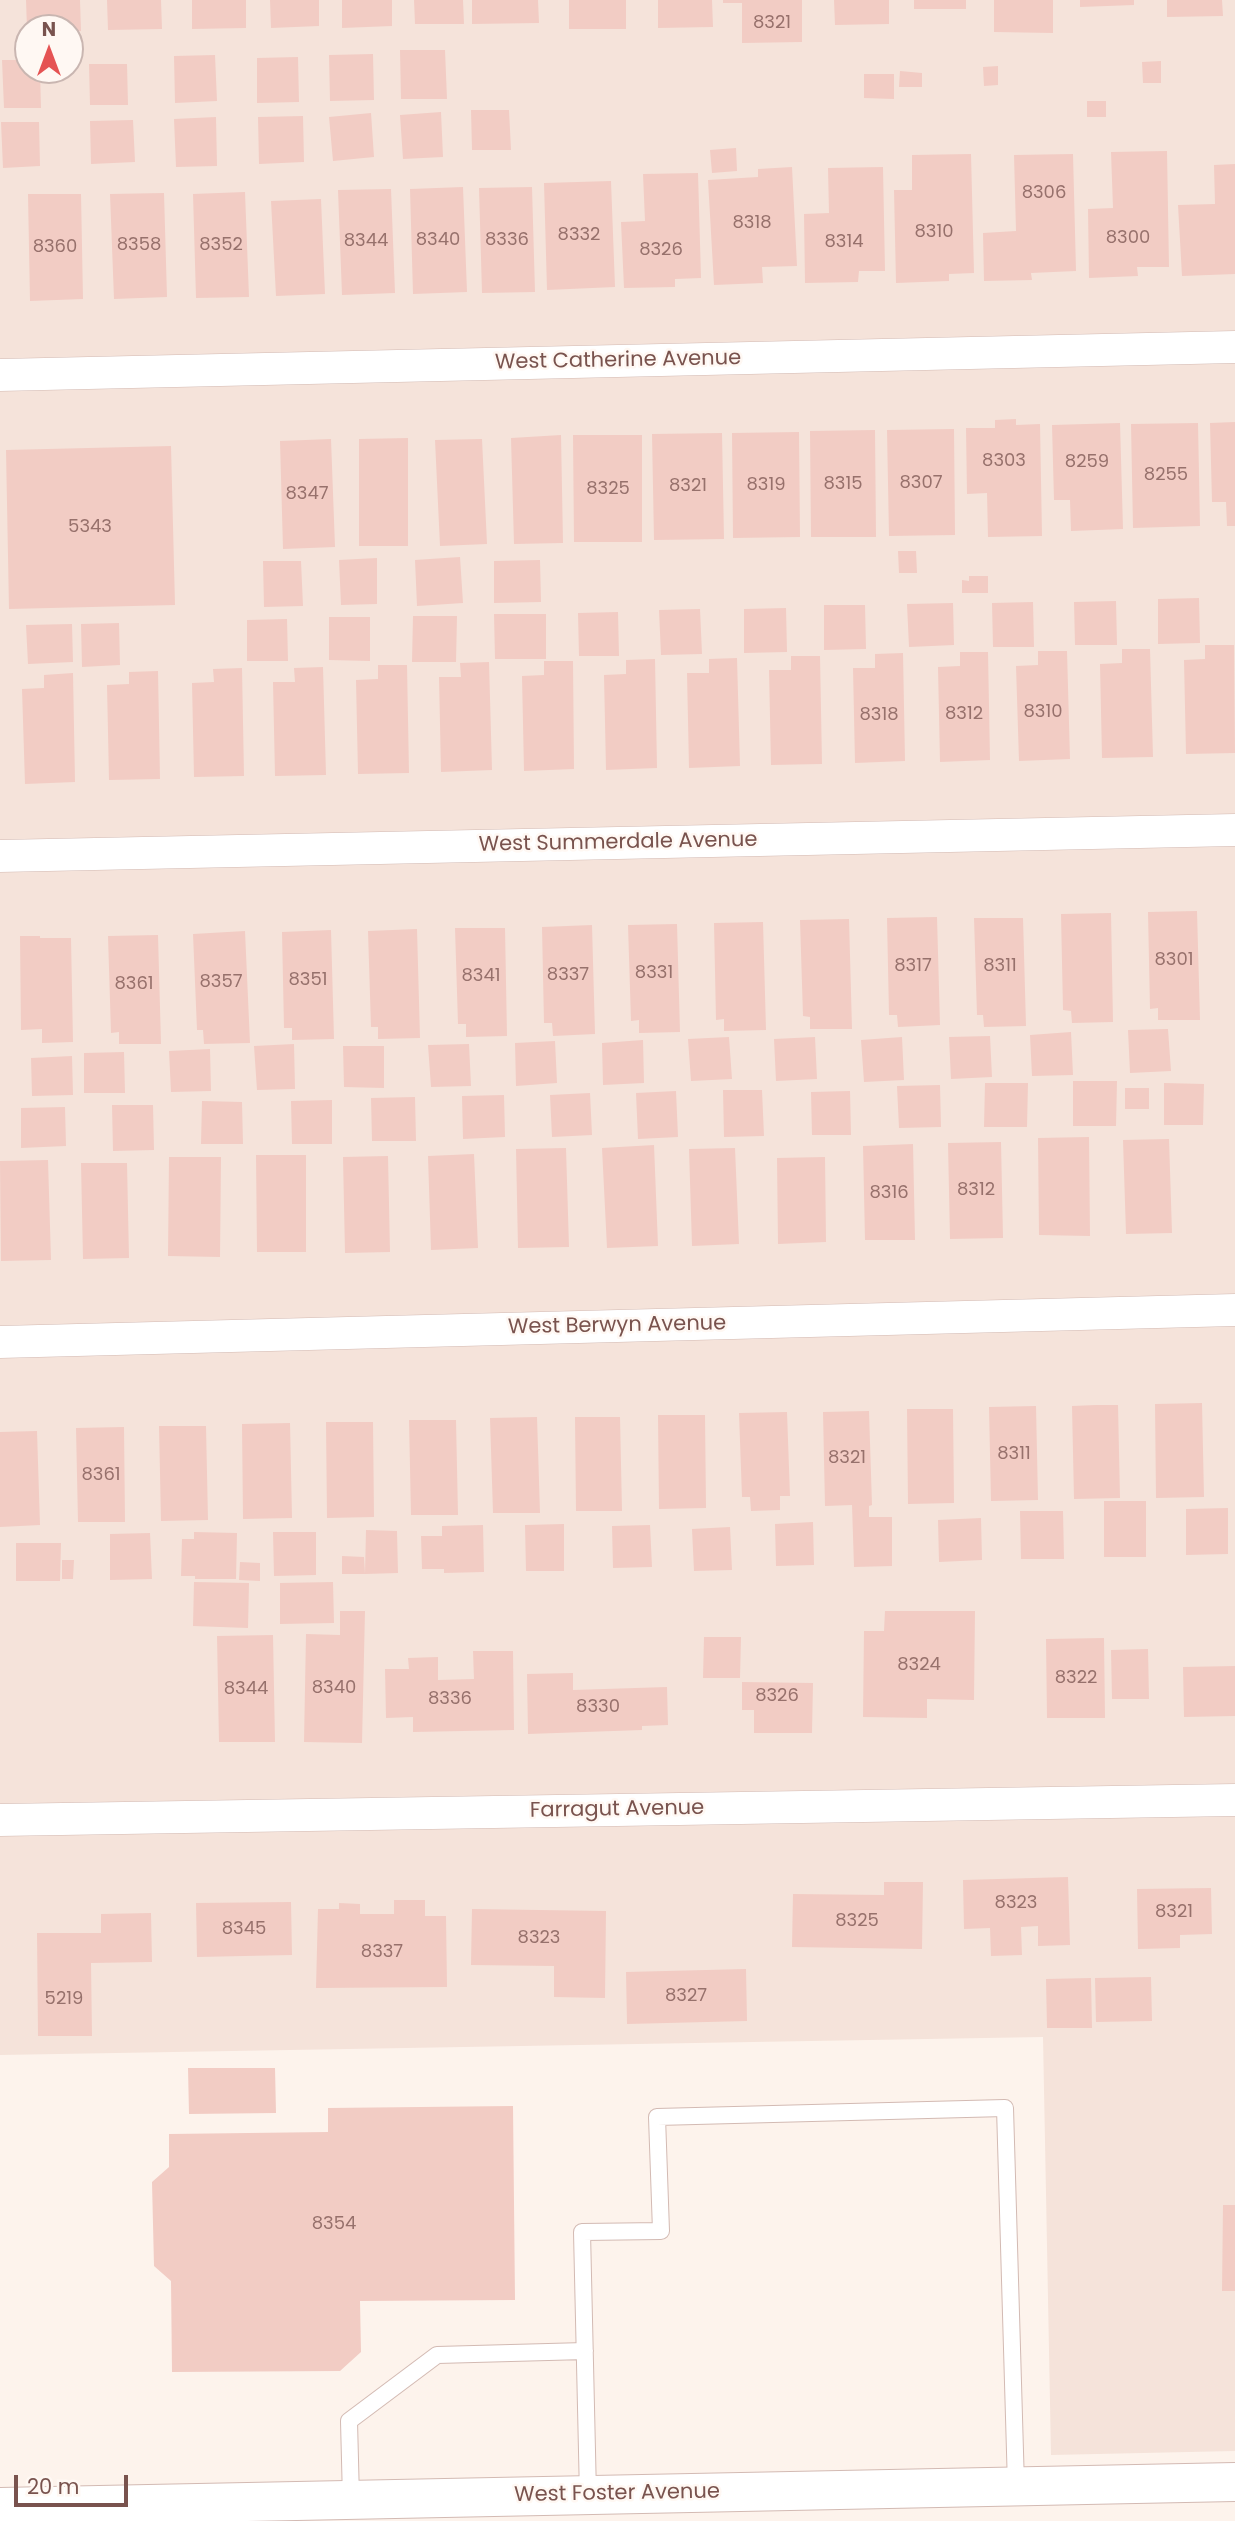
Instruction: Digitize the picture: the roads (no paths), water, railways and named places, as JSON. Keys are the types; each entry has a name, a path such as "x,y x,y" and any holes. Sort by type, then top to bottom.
{"street":[{"name":"West Catherine Avenue","path":"0,375 1235,347"},
{"name":"West Summerdale Avenue","path":"0,856 1235,830"},
{"name":"West Berwyn Avenue","path":"0,1342 1235,1310"},
{"name":"Farragut Avenue","path":"0,1820 1235,1800"},
{"name":"West Foster Avenue","path":"0,2507 1235,2482"}],"lane":[{"path":"588,2495 582,2232 661,2231 657,2117 1005,2108 1016,2486"},
{"path":"351,2500 349,2421 437,2355 585,2351"}]}
